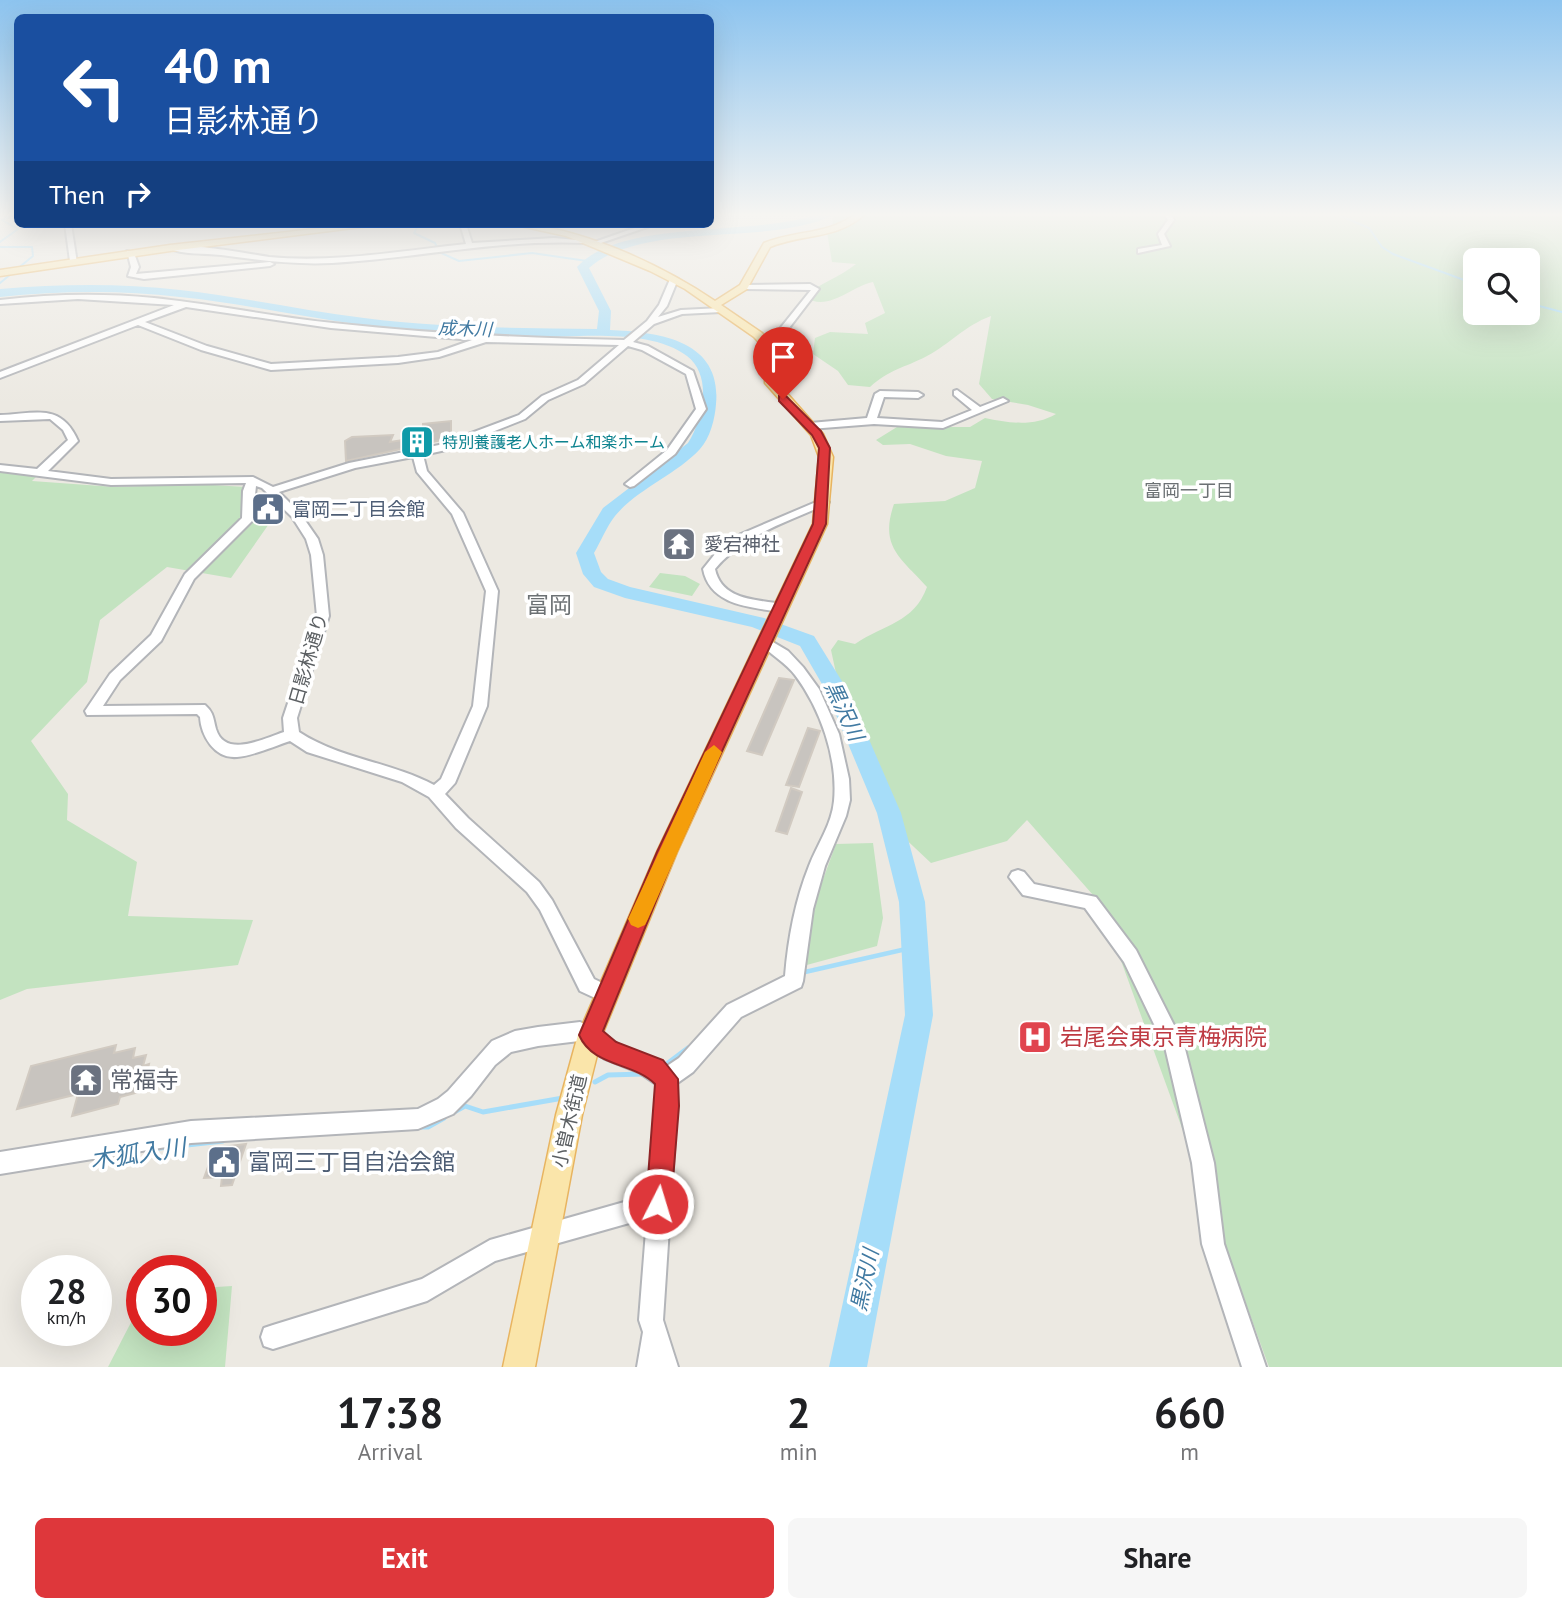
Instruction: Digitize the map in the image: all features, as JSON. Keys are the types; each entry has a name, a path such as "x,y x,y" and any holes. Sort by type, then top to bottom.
{"main road":[{"path":"669,277 718,307 768,345"},
{"path":"718,307 744,287 750,277"},
{"name":"小曽木街道","path":"519,1367 569,1115 590,1035 673,839 820,524 826,457 821,441 810,426 771,383 768,345"}],"street":[{"path":"272,491 353,464 418,454 528,414 548,396 581,382 651,322 663,306 674,279"},
{"path":"744,287 810,286 815,289 804,300 774,344 768,345"},
{"path":"0,302 43,297 107,297 187,303 318,324 485,339 632,338 690,373 701,409 671,452 630,484"},
{"path":"0,375 187,303"},
{"path":"651,322 681,312 718,307"},
{"path":"140,323 209,350 271,367 398,360 439,354 485,339"},
{"path":"957,393 978,410"},
{"path":"871,422 880,394 918,395"},
{"path":"810,426 871,422 943,425 1003,401"},
{"path":"0,418 54,415 68,426 73,441 38,474"},
{"path":"418,454 422,472 457,513 492,590 480,706 447,783 435,793"},
{"name":"日影林通り","path":"0,468 111,481 203,478 253,481 272,491 296,515 312,539 323,596 321,626 290,718 292,735"},
{"path":"253,481 248,491 248,519 189,577 156,638 115,677 92,710 200,709 207,715 207,731 214,741 236,751 292,735 312,748 407,778 435,793 462,823 533,887 587,985 606,994"},
{"path":"779,612 722,594 712,583 709,569 723,552 745,536 789,520 823,502"},
{"path":"666,1079 686,1065 734,1011 794,981 799,920 842,802 839,765 822,708 811,685 766,640"},
{"path":"1018,877 1029,890 1090,902 1130,956 1174,1045 1203,1163 1213,1244 1254,1367"},
{"path":"0,1163 191,1132 418,1119 436,1113 456,1099 500,1046 580,1031 590,1035 608,1051 655,1068 666,1079 667,1106 651,1303 653,1334 649,1367"},
{"path":"272,1337 427,1289 490,1251 658,1204"},
{"path":"653,1334 666,1367"}],"green space":[{"path":"836,277 1463,277 1463,325 1540,325 1540,277 1562,277 1562,1367 1269,1367 1100,903 1027,820 1007,841 931,863 897,831 839,687 831,650 838,640 855,644 897,622 914,608 927,587 901,559 891,542 889,531 894,504 945,501 975,488 982,461 946,456 910,444 883,445 876,440 897,427 970,427 985,418 1030,422 1056,414 1028,405 992,399 979,384 991,316 919,360 891,372 870,387 848,385 838,371 813,354 815,338 830,332 868,334 865,323 885,313 873,282 822,302 805,297"},
{"path":"0,472 36,477 32,481 115,487 197,484 246,487 271,521 231,578 167,567 100,620 87,682 31,741 68,794 67,820 137,862 128,916 253,920 238,965 27,989 0,1000"},
{"path":"660,573 685,576 700,584 692,596 649,587"},
{"path":"873,843 883,918 877,946 803,966 804,931 836,844"},
{"path":"232,1286 225,1367 108,1367 126,1332 126,1346 217,1346 217,1287"}],"building":[{"name":"特別養護老人ホーム和楽ホーム","path":"451,421 451,438 346,461 345,441 352,437 393,435 390,442 423,437 423,424"},
{"path":"779,678 794,680 762,755 747,751"},
{"path":"808,728 820,731 799,787 786,785"},
{"path":"791,788 802,792 787,834 776,831"},
{"name":"常福寺","path":"116,1045 114,1053 135,1048 133,1058 146,1055 143,1066 149,1064 143,1091 120,1097 118,1104 72,1116 78,1094 17,1109 31,1066"},
{"name":"富岡三丁目自治会館","path":"246,1144 232,1185 221,1186 222,1177 204,1178 215,1148"}],"waterway":[{"path":"0,283 8,277"},
{"name":"成木川","path":"588,277 605,311 603,334"},
{"path":"1455,277 1463,280"},
{"name":"成木川","path":"0,293 131,289 206,297 389,325 518,334 603,334"},
{"path":"1540,306 1562,312"},
{"name":"黒沢川","path":"603,334 652,338 689,351 699,359 705,370 710,396 705,424 694,446 609,512 585,553 592,574 601,583 625,592 757,622 807,641 837,691 889,813 912,902 919,1015 848,1367"},
{"name":"木狐入川","path":"805,972 915,947"},
{"name":"木狐入川","path":"668,1063 688,1048"},
{"name":"木狐入川","path":"595,1082 608,1075 644,1074"},
{"name":"木狐入川","path":"454,1112 465,1106 483,1112 563,1098"},
{"name":"木狐入川","path":"419,1127 428,1127 444,1118"},
{"name":"木狐入川","path":"151,1149 223,1141"}],"slow traffic":[{"path":"638,919 714,752"}],"place":[{"name":"特別養護老人ホーム和楽ホーム","path":"417,442"},
{"name":"富岡二丁目会館","path":"268,509"},
{"name":"愛宕神社","path":"679,544"},
{"name":"岩尾会東京青梅病院","path":"1035,1037"},
{"name":"常福寺","path":"86,1080"},
{"name":"富岡三丁目自治会館","path":"224,1162"}],"district":[{"name":"富岡一丁目","path":"1189,491"},
{"name":"富岡","path":"549,605"}],"route":[{"path":"658,1204 667,1106 666,1079 655,1068 608,1051 590,1035 667,852 820,524 826,466 824,448 817,434 783,399"}]}
